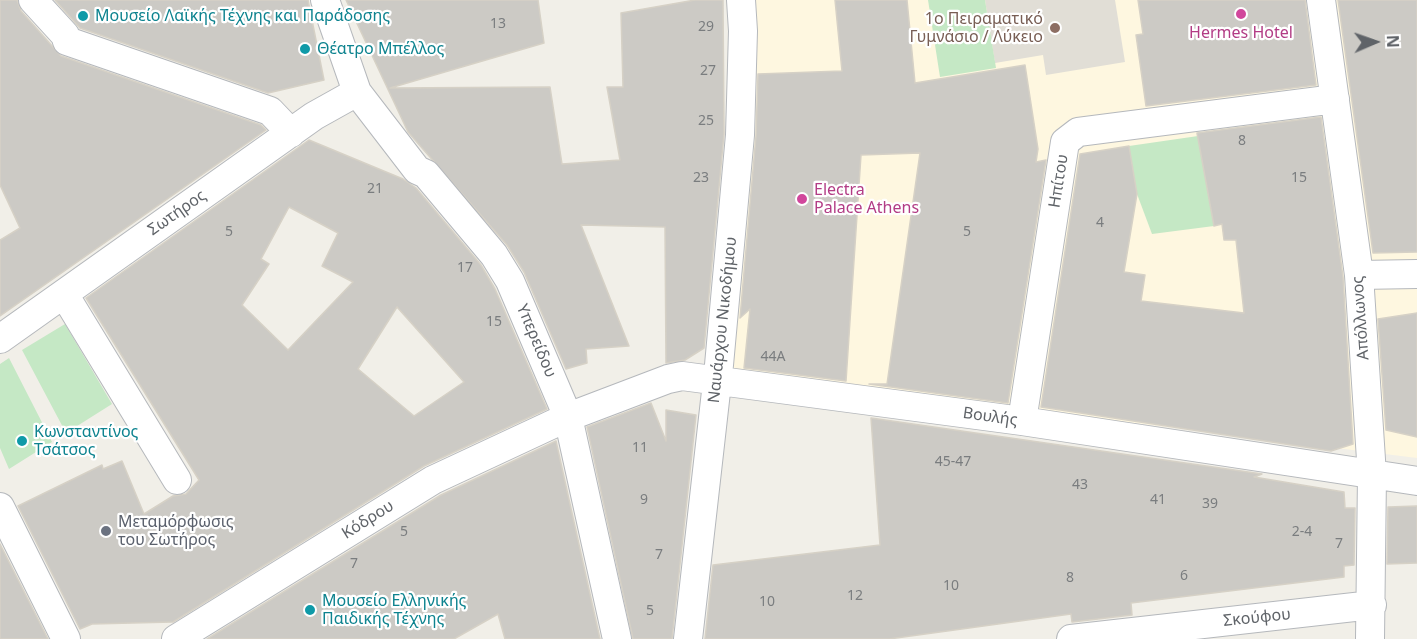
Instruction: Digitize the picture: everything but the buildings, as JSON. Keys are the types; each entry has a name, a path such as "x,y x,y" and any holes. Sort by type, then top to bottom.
{"street":[{"path":"33,0 65,35 67,41 270,111 291,133"},
{"name":"Υπερείδου","path":"325,0 357,92 417,170 426,174 494,255 510,281 568,417 617,639"},
{"name":"Ναυάρχου Νικοδήμου","path":"688,639 717,379 740,135 743,30 741,0"},
{"name":"Απόλλωνος","path":"1321,0 1359,276 1371,475 1370,639"},
{"name":"Σωτήρος","path":"0,339 291,133 357,92"},
{"name":"Ηπίτου","path":"1022,422 1065,142 1078,132 1335,99"},
{"path":"1359,276 1417,274"},
{"path":"64,294 177,480"},
{"name":"Βουλής","path":"568,417 668,378 682,376 1022,422 1417,481"},
{"name":"Κόδρου","path":"176,639 433,480 568,417"},
{"path":"0,507 66,639"},
{"name":"Σκούφου","path":"1071,639 1372,605"}],"shaded area":[{"path":"752,0 1417,0 1417,458 707,370"},
{"name":"1ο Πειραματικό Γυμνάσιο / Λύκειο","path":"985,0 1115,0 1125,62 1046,75 1043,55 995,63"}],"green space":[{"path":"928,0 985,0 996,68 940,77"},
{"path":"1198,136 1214,226 1152,234 1137,194 1129,146"},
{"path":"65,324 112,404 66,433 22,350"},
{"path":"9,358 52,442 9,469 0,448 0,364"}],"place":[{"name":"Hermes Hotel","path":"1241,14"},
{"name":"Μουσείο Λαϊκής Τέχνης και Παράδοσης","path":"83,16"},
{"name":"1ο Πειραματικό Γυμνάσιο / Λύκειο","path":"1055,28"},
{"name":"Θέατρο Μπέλλος","path":"305,49"},
{"name":"Electra Palace Athens","path":"802,199"},
{"name":"Κωνσταντίνος Τσάτσος","path":"22,441"},
{"name":"Μεταμόρφωσις του Σωτήρος","path":"106,531"},
{"name":"Μουσείο Ελληνικής Παιδικής Τέχνης","path":"310,610"}]}
